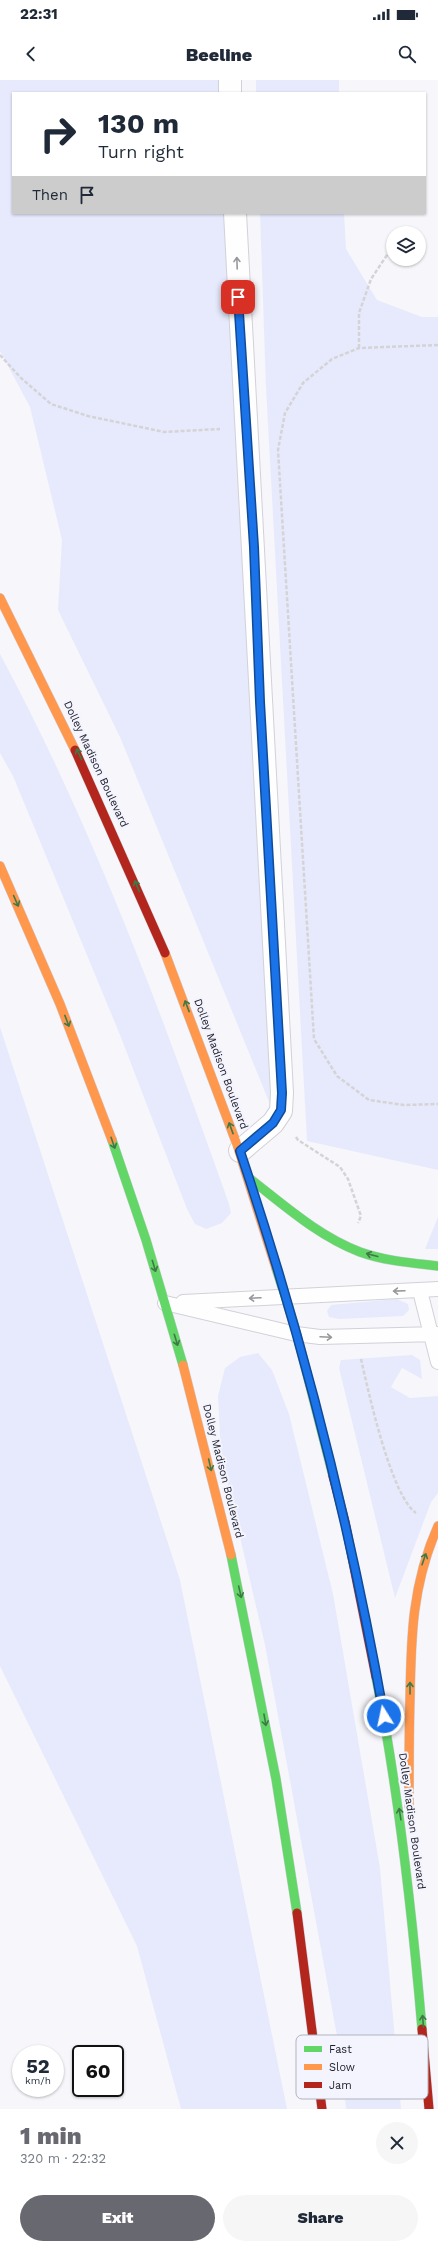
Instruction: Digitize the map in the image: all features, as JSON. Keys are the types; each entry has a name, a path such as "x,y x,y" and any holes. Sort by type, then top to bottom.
{"main road":[{"name":"Dolley Madison Boulevard","path":"0,598 73,742 116,836 182,993 240,1151 296,1334 343,1511 368,1625 387,1735 409,1881 423,2035"},
{"name":"Dolley Madison Boulevard","path":"0,866 53,987 105,1119 146,1239 206,1449 242,1603 259,1684 299,1927 313,2035"},
{"path":"249,1178 303,1221 349,1247 395,1260 438,1266"},
{"path":"409,1881 411,1628 414,1599 420,1572 438,1526"},
{"name":"Dolley Madison Boulevard","path":"428,2096 429,2109"},
{"name":"Dolley Madison Boulevard","path":"321,2099 322,2109"}],"street":[{"path":"230,80 230,92"},
{"path":"235,214 282,1093 281,1110 273,1123 240,1151"}],"lane":[{"path":"165,1303 438,1289"},
{"path":"420,1290 434,1335 438,1362"},
{"path":"165,1303 296,1334 335,1338 434,1335"}],"path":[{"path":"359,348 360,313 372,279 386,257"},
{"path":"438,345 359,348 332,359 304,383 285,413 278,450 314,1039 337,1076 369,1100 404,1105 438,1104"},
{"path":"0,355 21,378 51,404 88,416 164,432 247,428"}],"shaded area":[{"path":"0,80 223,80 223,92 12,92 12,214 229,214 272,1109 120,737 58,610 62,540 30,407 0,351"},
{"path":"256,80 339,80 339,92 256,92"},
{"path":"260,214 344,214 346,249 377,300 422,317 438,317 438,1170 307,1141 266,387"},
{"path":"0,654 66,787 125,924 179,1064 231,1213 222,1223 206,1229 195,1224 187,1209 120,1035 13,776 0,753"},
{"path":"0,1027 180,1580 287,2109 181,2109 137,1946 0,1666"},
{"path":"438,1217 438,1249 425,1249"},
{"path":"397,1299 408,1304 409,1310 403,1316 339,1319 329,1317 327,1311 331,1305"},
{"path":"258,1353 272,1370 289,1414 333,1594 380,1868 395,2035 337,2035 265,1645 221,1455 218,1396 225,1368 240,1357"},
{"path":"412,1355 420,1360 422,1379 402,1368 391,1387 410,1398 438,1396 438,1493 431,1502 395,1598 339,1368 341,1360"},
{"path":"345,2099 400,2099 401,2109 346,2109"}],"traffic: fast":[{"path":"112,1140 146,1240 183,1365"},
{"path":"249,1178 316,1229 360,1252 379,1258 438,1266"},
{"path":"276,1268 296,1331 333,1476"},
{"path":"231,1555 276,1779 297,1913"},
{"path":"376,1677 404,1852 422,2029"}],"traffic: slow":[{"path":"0,598 75,750"},
{"path":"0,866 60,1004 112,1140"},
{"path":"165,953 236,1142 276,1268"},
{"path":"183,1365 231,1555"},
{"path":"409,1806 410,1676 412,1632 418,1590 423,1569 429,1548 438,1526"}],"traffic: jam":[{"path":"75,750 165,953"},
{"path":"333,1476 345,1522 376,1677"},
{"path":"297,1913 313,2035"},
{"path":"422,2029 423,2035"},
{"path":"428,2098 429,2109"},
{"path":"321,2099 322,2109"}],"route":[{"path":"238,297 254,547 260,702 282,1093 281,1110 273,1123 240,1151 269,1240 296,1334 343,1511 368,1625 384,1716"}]}
